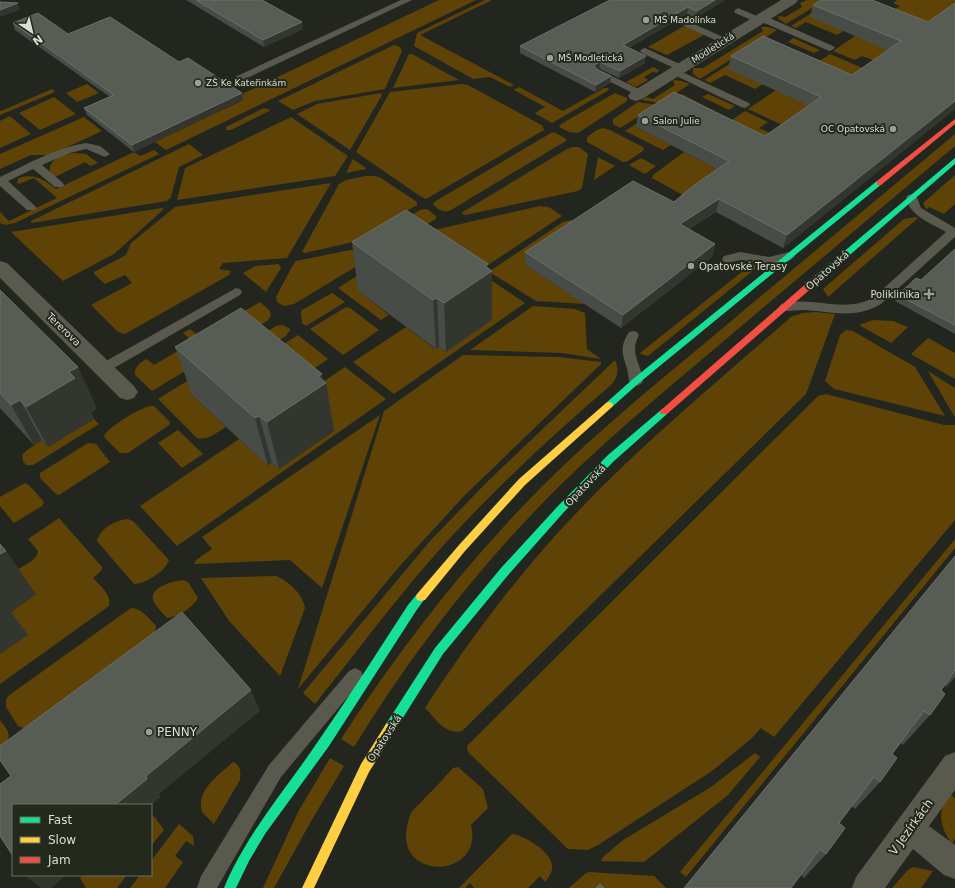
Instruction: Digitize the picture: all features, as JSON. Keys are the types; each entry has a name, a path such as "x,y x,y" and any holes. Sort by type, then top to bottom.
{"main road":[{"path":"230,888 245,857 261,830 325,742 412,608 462,548 522,482 636,381 955,121"},
{"name":"Opatovská","path":"308,888 365,768 440,651 500,577 561,509 612,458 955,160"}],"street":[{"name":"Modletická","path":"638,94 791,0"},
{"name":"Tererova","path":"0,267 127,392"},
{"name":"V Jezírkách","path":"867,888 955,766"},
{"path":"910,829 955,864"}],"lane":[{"path":"240,78 408,0"},
{"path":"738,11 830,48"},
{"path":"689,25 725,41"},
{"path":"645,51 745,105"},
{"path":"599,73 638,94"},
{"path":"31,208 0,181 64,152 79,147 95,148 105,154"},
{"path":"36,165 59,185"},
{"path":"785,307 805,306 856,310 871,305 954,232 917,210 913,204 912,196"},
{"path":"728,259 739,256 765,261 777,260 789,256"},
{"path":"104,368 236,292"},
{"path":"633,335 628,346 628,354 636,374 636,381"},
{"path":"207,888 208,883 275,771 412,608"}],"shaded area":[{"path":"439,0 476,0 166,150 155,142 243,100 238,96"},
{"path":"485,0 492,0 420,35 514,85 510,87 490,77 473,79 414,46 417,33"},
{"path":"807,0 825,0 786,24 779,19 778,16 785,17 802,7 800,3"},
{"path":"832,0 843,31 837,35 806,22 796,28 791,26"},
{"path":"897,0 955,0 955,11 875,61 862,56 855,60 833,51 900,6 893,3"},
{"path":"684,26 704,35 667,55 648,47"},
{"path":"761,27 768,27 777,30 700,79 693,74 693,68 703,68 763,31"},
{"path":"793,38 820,50 814,53 788,42"},
{"path":"769,39 763,84 755,89 725,75 710,83 704,80"},
{"path":"394,45 400,47 402,51 385,89 315,101 293,110 278,101"},
{"path":"409,54 412,54 459,80 393,88"},
{"path":"830,54 870,71 782,125 748,109"},
{"path":"653,67 659,70 657,73 653,72 644,77 648,80 636,87 626,82"},
{"path":"673,80 690,84 661,103 642,100 646,97 653,99 675,85"},
{"path":"87,84 99,93 77,102 66,93"},
{"path":"462,84 468,85 543,126 544,130 426,199 356,152 390,92"},
{"path":"519,87 563,111 604,88 608,88 609,90 552,123 535,113 545,107 514,90"},
{"path":"52,89 55,92 0,115 0,110 1,111"},
{"path":"381,93 382,95 350,150 297,114 317,104"},
{"path":"615,93 627,98 627,101 578,133 569,132 559,127 561,124"},
{"path":"682,94 718,113 636,127 671,145 663,150 625,131"},
{"path":"708,94 735,106 729,110 702,97"},
{"path":"54,97 76,114 40,130 19,113"},
{"path":"638,102 657,105 620,128 613,124 613,119"},
{"path":"264,108 271,110 231,130 226,130 226,127"},
{"path":"745,111 768,122 759,128 770,133 690,199 652,178 653,175 684,152 713,167 720,128"},
{"path":"10,116 31,134 0,148 0,121"},
{"path":"84,117 102,131 50,155 31,155 0,169 0,154"},
{"path":"291,117 348,156 335,176 177,200 185,168"},
{"path":"603,128 643,147 644,150 628,161 623,162 587,142 587,137"},
{"path":"554,132 566,139 566,141 451,210 441,210 433,204 434,202"},
{"path":"955,134 955,146 645,408 568,478 496,553 452,606 391,689 354,747 341,739 399,654 441,600 485,547 556,473 632,404"},
{"path":"189,144 203,155 179,167 171,197 167,201 31,223 31,221"},
{"path":"579,147 588,154 582,188 578,191 465,215 461,213 567,149"},
{"path":"154,150 159,154 15,223 5,225 0,223 0,212 9,221 57,198 34,178 19,184 17,182 19,178 30,176 39,178 56,189 134,152 140,156"},
{"path":"73,153 86,154 98,163 90,166 85,162 55,177 50,172 50,166 54,160"},
{"path":"598,157 615,166 594,180"},
{"path":"641,158 656,166 645,174 629,165"},
{"path":"353,159 366,168 366,169 346,173"},
{"path":"955,175 955,204 944,214 929,207 926,209 923,203"},
{"path":"366,176 381,178 417,202 417,205 353,242 305,253 302,252 339,184 346,180"},
{"path":"331,183 287,258 223,263 219,269 231,271 229,275 125,334 118,332 91,305 132,283 125,275 105,284 94,274 94,272 126,255 131,243 175,207"},
{"path":"540,206 549,207 562,216 470,277 434,230"},
{"path":"162,208 164,209 114,254 63,281 11,232"},
{"path":"427,209 436,216 436,219 417,230 369,240 420,210"},
{"path":"915,217 918,218 828,297 823,289 904,219"},
{"path":"571,220 581,226 525,265 585,304 536,301 491,273 491,270 563,222"},
{"path":"400,240 294,304 284,306 277,302 276,297 296,261"},
{"path":"397,250 358,291 389,315 381,320 338,288"},
{"path":"753,263 755,269 648,356 640,353"},
{"path":"279,264 281,268 266,292 243,273 255,266"},
{"path":"485,276 525,303 394,394 353,362 406,327 435,349 439,347 446,352"},
{"path":"332,293 345,302 306,326 302,323 302,310"},
{"path":"260,302 270,311 271,316 267,321 152,391 135,375 137,367 144,360 147,359 154,365 193,342 183,333 190,329 200,337"},
{"path":"533,306 575,309 585,313 587,349 601,359 562,353 470,350"},
{"path":"346,307 350,308 379,330 343,355 310,329"},
{"path":"815,312 835,314 806,394 462,731 451,731 441,725 425,708 486,620 554,537 639,451 791,317 803,313"},
{"path":"873,320 893,321 908,327 891,343 859,325"},
{"path":"282,325 290,330 286,336 192,395 226,427 216,433 209,437 201,439 197,438 158,399 276,326"},
{"path":"846,330 853,331 915,367 945,416 834,389 825,381 840,335"},
{"path":"298,335 328,359 306,374 276,349"},
{"path":"928,338 955,353 955,379 911,354"},
{"path":"463,355 559,357 601,362 601,364 464,496 398,568 298,689 384,411"},
{"path":"615,360 617,373 611,385 569,421 489,497 451,537 398,599 315,704 303,693 430,541 486,483"},
{"path":"345,367 386,399 177,546 140,506 239,439 268,465 272,463 279,469 334,431 301,397"},
{"path":"928,371 955,388 955,416 954,416"},
{"path":"826,394 944,425 955,425 955,520 774,737 761,728 752,738 712,771 598,845 588,850 568,849 469,753 467,746 818,396"},
{"path":"154,406 170,422 169,425 128,453 120,453 105,438 104,435 126,418 139,410"},
{"path":"380,415 322,588 290,560 194,564 196,560 212,549 202,537"},
{"path":"94,419 99,424 33,465 26,465 23,461 22,455 42,440 48,447"},
{"path":"178,430 203,454 182,468 158,443"},
{"path":"88,443 96,444 110,462 59,495 56,494 40,478 40,473"},
{"path":"25,483 29,485 44,502 42,506 14,523 0,506 0,497"},
{"path":"59,518 102,567 101,571 93,578 107,594 109,598 109,606 0,684 0,654 11,612 36,594 17,570 33,560 37,554 38,551 28,539"},
{"path":"128,519 133,521 169,560 160,572 144,582 134,584 97,541 101,532 109,526 119,521"},
{"path":"955,539 955,548 686,877 680,872"},
{"path":"276,576 285,581 298,593 304,603 305,608 280,676 229,621 201,578"},
{"path":"183,580 188,582 198,598 184,611 176,616 167,618 157,607 153,600 153,595 155,591 164,585"},
{"path":"131,608 135,608 148,617 156,626 155,633 27,727 23,728 18,726 6,707 6,700 8,696"},
{"path":"0,720 8,731 9,737 0,748"},
{"path":"755,753 760,757 728,795 644,862 601,861 603,857 623,840 711,787"},
{"path":"330,758 344,766 274,888 263,888 298,812"},
{"path":"233,762 239,767 240,780 214,824 202,812 202,796 215,778"},
{"path":"458,767 483,789 488,808 471,825 472,842 466,855 455,863 442,866 429,865 417,860 408,849 406,833 409,818 414,809 453,768"},
{"path":"947,792 955,798 955,839 952,844 944,830 941,818 942,806"},
{"path":"154,816 164,830 152,845 152,818"},
{"path":"179,824 193,836 194,846 186,841 175,856 183,862 165,888 130,888 139,876 152,876 152,860"},
{"path":"512,834 530,841 548,856 551,862 552,870 545,882 540,876 528,888 474,888 470,883 465,888 459,888"},
{"path":"913,867 933,871 921,888 892,888 908,870"},
{"path":"589,872 654,876 666,888 569,888"},
{"path":"83,876 126,876 117,888 86,888 80,878"}],"building":[{"path":"196,0 262,0 302,22 263,40"},
{"path":"610,0 715,0 697,11 688,7 623,45 646,56 620,71 600,62 594,65 596,69 611,76 596,85 520,46"},
{"path":"821,0 872,0 928,22 955,3 955,101 787,235 719,199 680,224 715,244 623,315 525,252 633,181 674,202 693,186 729,161 638,115 674,92 765,136 821,97 731,56 763,36 852,75 901,41 813,5"},
{"path":"0,2 18,3 0,10"},
{"path":"38,13 68,34 110,17 179,62 188,58 242,93 132,145 84,108 114,95 13,23"},
{"path":"406,210 488,264 485,266 492,271 444,303 437,298 433,300 352,242"},
{"name":"Poliklinika","path":"955,249 955,325 898,295 916,278 921,280"},
{"path":"0,290 78,367 69,372 75,378 26,407 20,400 11,405 0,393"},
{"path":"241,308 322,374 318,376 326,383 267,422 259,416 255,418 175,347"},
{"path":"0,544 6,551 0,554"},
{"path":"955,556 955,670 941,690 945,694 930,715 924,711 908,732 892,754 897,758 880,782 874,777 839,823 845,828 826,854 820,849 791,888 684,888"},
{"name":"PENNY","path":"182,612 251,690 146,776 147,779 116,804 12,804 12,854 0,836 0,784 11,776 0,760 0,746"},
{"path":"600,884 604,888 596,888"}],"traffic: fast":[{"path":"819,277 955,160"},
{"path":"609,405 636,381 879,183"},
{"path":"390,728 439,651 505,571 561,509 611,458 664,412"},
{"path":"230,888 245,857 261,830 325,742 412,608 421,597"}],"traffic: slow":[{"path":"421,597 462,548 522,482 609,405"},
{"path":"308,888 365,768 390,728"}],"traffic: jam":[{"path":"879,183 955,121"},
{"path":"664,412 819,277"}],"place":[{"name":"MŠ Madolinka","path":"646,20"},
{"name":"MŠ Modletická","path":"550,58"},
{"name":"ZŠ Ke Kateřinkám","path":"198,83"},
{"name":"Salon Julie","path":"645,121"},
{"name":"OC Opatovská","path":"893,129"},
{"name":"Opatovské Terasy","path":"691,266"},
{"name":"Poliklinika","path":"929,294"},
{"name":"PENNY","path":"149,732"}]}
